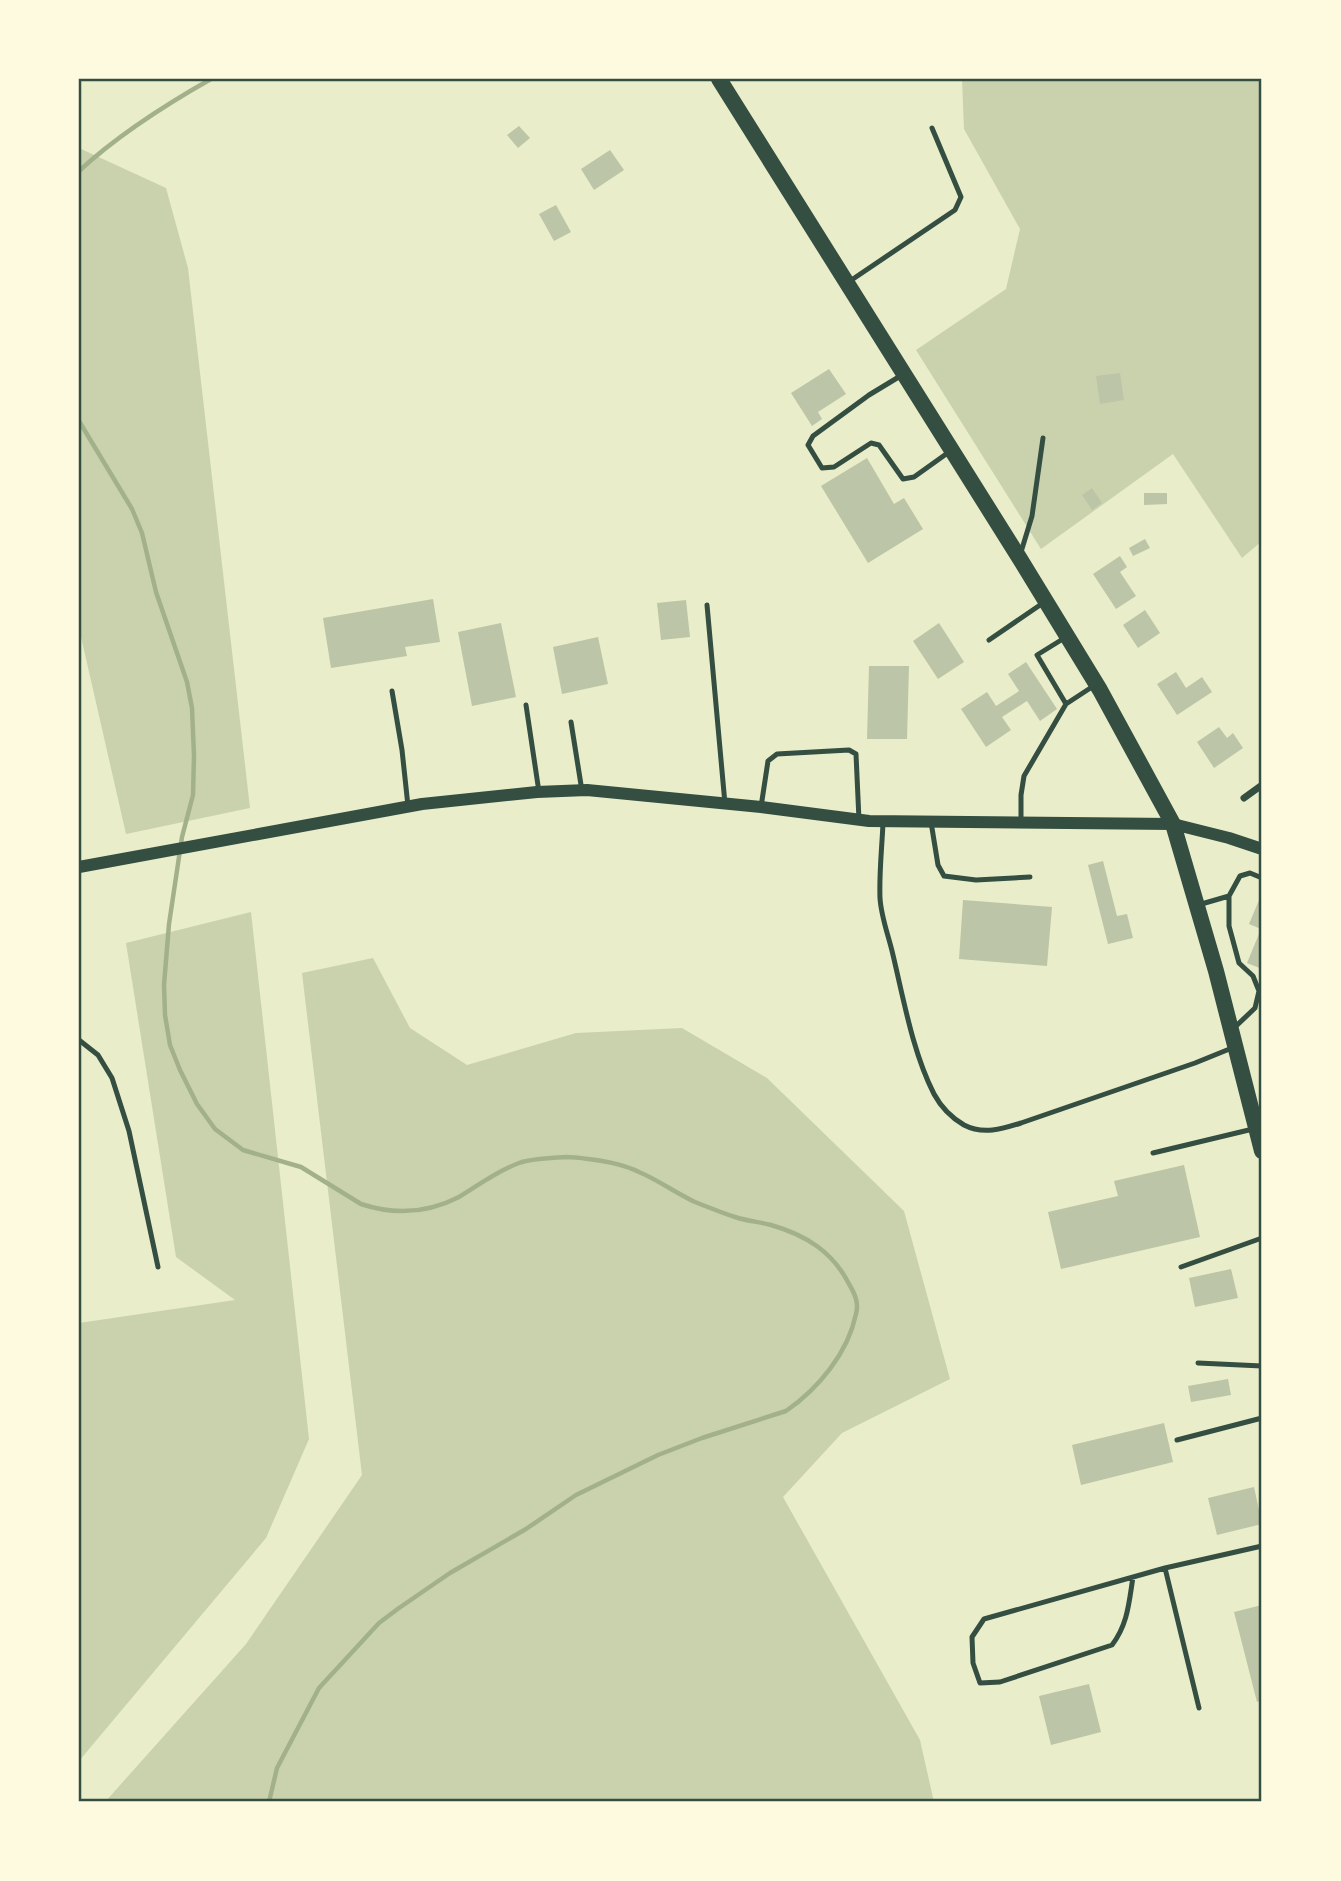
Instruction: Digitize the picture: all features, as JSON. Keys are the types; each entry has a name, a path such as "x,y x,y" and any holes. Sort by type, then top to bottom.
{"main road":[{"path":"719,79 1067,636 1123,730 1173,824 1257,1120 1262,1151"}],"street":[{"path":"1244,798 1262,785"},
{"path":"79,867 408,806 539,792 582,791 761,807 859,820 1173,824 1262,849"}],"lane":[{"path":"847,283 955,210 961,197 932,128"},
{"path":"904,374 813,436 808,445 815,457 822,468 834,467 871,443 879,445 903,479 914,477 951,450"},
{"path":"1020,559 1032,516 1043,438"},
{"path":"989,640 1045,601"},
{"path":"707,605 725,804"},
{"path":"1066,704 1037,655 1067,636"},
{"path":"1021,823 1024,776 1066,704 1096,684"},
{"path":"392,691 408,806"},
{"path":"526,705 539,792"},
{"path":"570,722 582,791"},
{"path":"761,807 768,761 777,754 849,750 856,754 859,820"},
{"path":"884,821 880,900 903,998 923,1067 936,1097 947,1112 965,1125 983,1131 1011,1126 1195,1063 1233,1038 1255,1008 1259,991 1253,976 1239,963 1228,926 1229,896 1240,876 1250,873 1262,878"},
{"path":"931,822 938,865 944,876 976,880 1030,877"},
{"path":"1197,906 1229,896"},
{"path":"79,1040 98,1055 112,1078 129,1132 158,1267"},
{"path":"1153,1153 1257,1120"},
{"path":"1181,1267 1262,1238"},
{"path":"1198,1363 1262,1366"},
{"path":"1177,1440 1262,1418"},
{"path":"1133,1577 1127,1617 1112,1645 1000,1682 980,1683 973,1663 972,1637 984,1619 1133,1577 1165,1568 1262,1546"},
{"path":"1165,1568 1199,1708"}],"green space":[{"path":"962,79 1262,79 1262,541 1242,558 1173,454 1041,549 916,350 1006,289 1020,229 964,129"},
{"path":"79,148 166,188 188,268 250,808 126,834 79,628"},
{"path":"251,912 309,1439 266,1538 79,1761 79,1323 235,1300 176,1257 126,943"},
{"path":"373,958 410,1028 467,1065 576,1033 682,1028 767,1078 904,1211 950,1379 842,1433 783,1497 920,1740 934,1802 105,1802 246,1644 362,1475 302,973"}],"building":[{"path":"519,126 530,138 518,148 507,135"},
{"path":"610,150 624,170 594,190 581,169"},
{"path":"556,205 571,232 554,241 539,214"},
{"path":"829,369 846,394 818,412 822,419 812,426 791,393"},
{"path":"1120,373 1124,400 1100,404 1096,376"},
{"path":"867,458 894,504 904,498 923,529 868,563 821,486"},
{"path":"1092,488 1102,503 1092,510 1082,495"},
{"path":"1144,493 1167,493 1167,504 1144,505"},
{"path":"1145,539 1150,548 1133,556 1129,548"},
{"path":"1120,556 1127,567 1120,572 1136,596 1116,609 1093,574"},
{"path":"433,599 440,642 405,647 407,656 331,668 323,618"},
{"path":"686,600 690,637 661,640 657,603"},
{"path":"1145,610 1160,633 1138,648 1123,625"},
{"path":"501,623 516,697 472,706 458,632"},
{"path":"939,623 964,662 938,679 913,641"},
{"path":"598,637 608,684 562,694 553,647"},
{"path":"1026,662 1057,709 1040,721 1027,701 1002,717 1011,730 986,747 961,709 987,692 996,706 1019,691 1008,674"},
{"path":"869,666 909,666 907,739 867,739"},
{"path":"1176,672 1186,688 1202,677 1212,692 1177,715 1157,684"},
{"path":"1219,727 1227,738 1233,733 1243,748 1214,768 1197,742"},
{"path":"1103,861 1117,916 1127,914 1133,938 1108,944 1088,865"},
{"path":"1262,893 1262,969 1247,963 1261,929 1249,924"},
{"path":"963,900 1052,907 1047,966 959,959"},
{"path":"1184,1165 1200,1237 1061,1269 1048,1212 1118,1196 1114,1181"},
{"path":"1231,1269 1238,1298 1195,1307 1189,1278"},
{"path":"1228,1379 1231,1395 1191,1402 1188,1386"},
{"path":"1164,1423 1173,1462 1081,1485 1072,1445"},
{"path":"1254,1487 1262,1524 1217,1535 1208,1498"},
{"path":"1262,1605 1262,1700 1257,1702 1234,1612"},
{"path":"1089,1684 1101,1732 1051,1745 1039,1696"}],"waterway":[{"path":"79,171 142,121 211,79"},
{"path":"79,421 132,509 142,533 156,592 187,682 192,708 193,795 182,837 169,924 164,985 165,1015 170,1045 180,1070 197,1104 215,1129 243,1150 301,1167 361,1204 386,1210 411,1211 447,1202 503,1170 530,1160 571,1157 620,1165 646,1175 695,1202 735,1217 784,1229 807,1240 835,1263 857,1302 852,1328 839,1356 820,1381 786,1411 658,1455 576,1495 526,1529 450,1573 379,1623 319,1688 277,1768 269,1802"}]}
